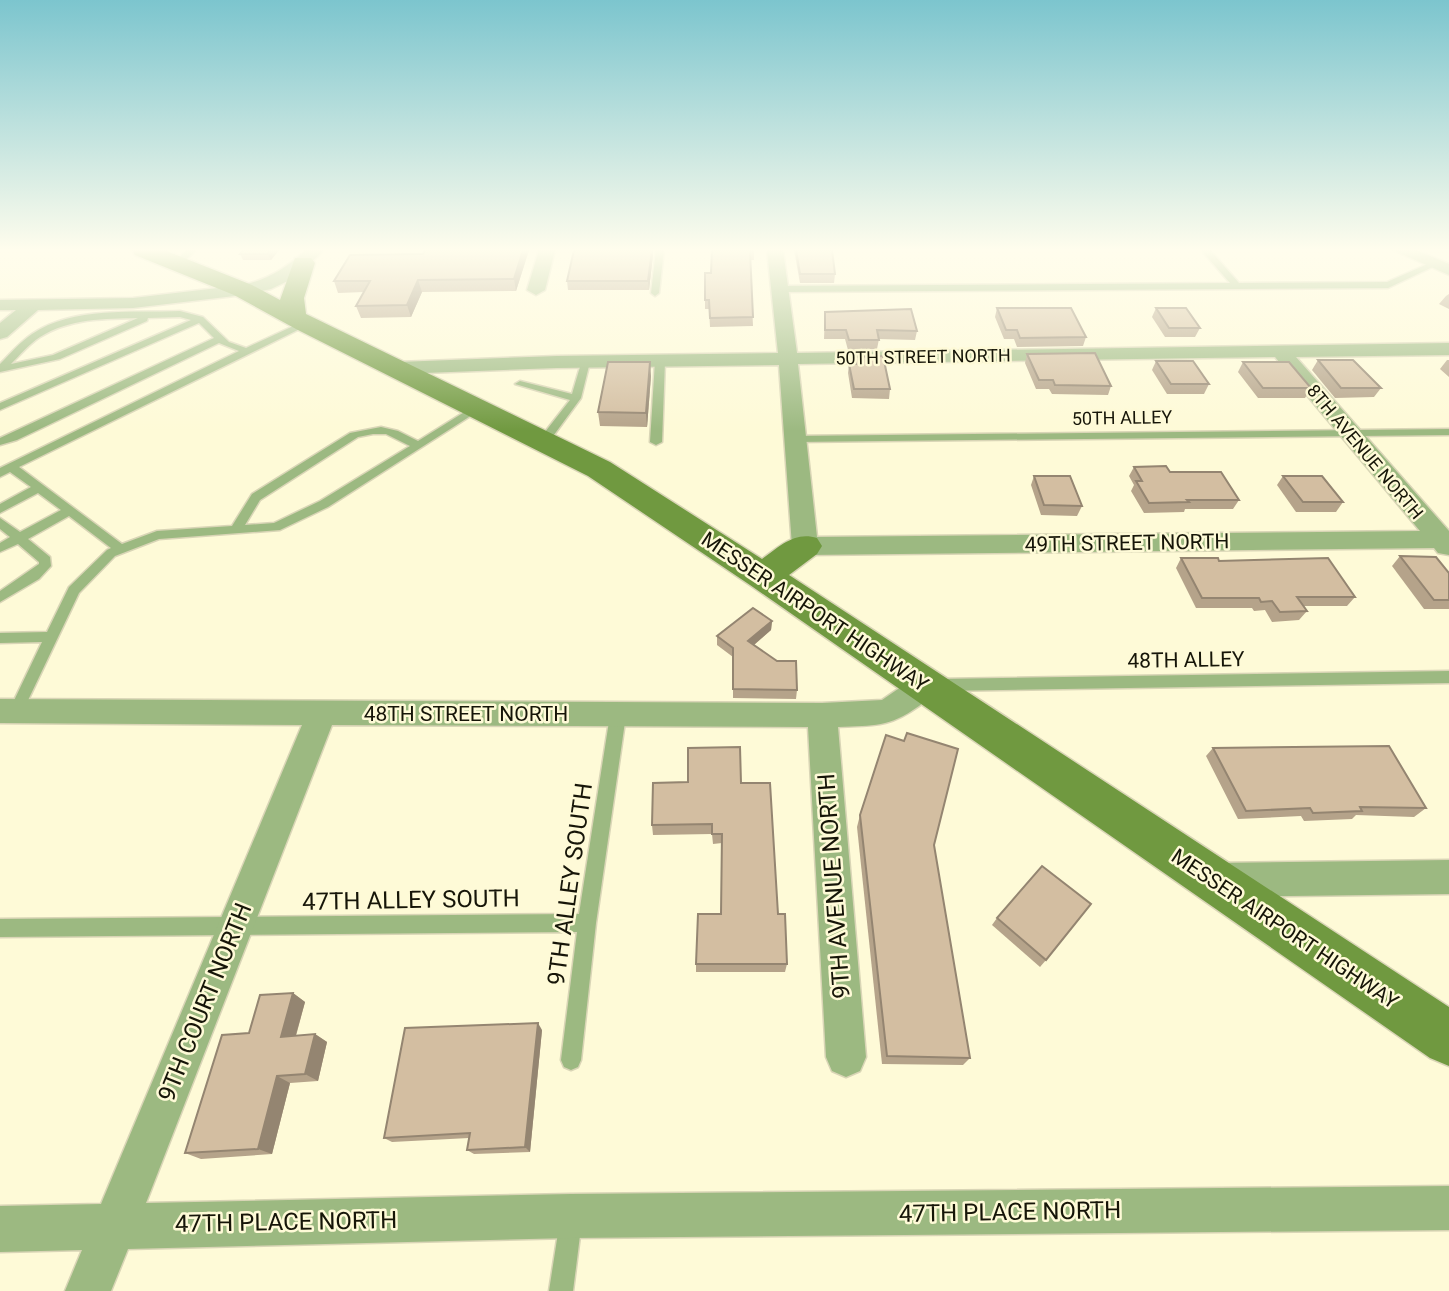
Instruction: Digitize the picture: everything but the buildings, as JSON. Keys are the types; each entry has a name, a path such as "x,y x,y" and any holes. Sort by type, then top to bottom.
{"main road":[{"name":"MESSER AIRPORT HIGHWAY","path":"280,310 599,469 763,576 1449,1039"},
{"path":"296,310 299,321"},
{"path":"763,576 805,546"}],"street":[{"path":"0,333 27,310"},
{"path":"782,310 805,546"},
{"name":"50TH STREET NORTH","path":"398,368 788,358 1282,354 1449,349"},
{"name":"8TH AVENUE NORTH","path":"1282,354 1446,543"},
{"name":"49TH STREET NORTH","path":"805,546 1446,543"},
{"name":"48TH STREET NORTH","path":"8,711 822,715 888,712 924,686"},
{"name":"9TH COURT NORTH","path":"88,1291 321,713"},
{"name":"9TH AVENUE NORTH","path":"822,715 846,1057"},
{"path":"1212,880 1449,877"},
{"name":"47TH PLACE NORTH","path":"0,1229 571,1216 1449,1208"}],"lane":[{"path":"1,368 35,336 59,324 88,317 180,314 200,319 226,344 247,351"},
{"path":"0,407 52,371 152,315"},
{"path":"1,368 52,371 200,319"},
{"path":"6,470 247,351 299,321"},
{"path":"0,442 221,338"},
{"path":"656,442 660,361"},
{"path":"544,441 576,398 585,362"},
{"path":"520,384 576,398"},
{"path":"8,711 52,636 74,590 111,553 158,535 276,527 324,504 478,408"},
{"path":"237,528 256,497 354,435 372,429 387,429 419,446"},
{"name":"50TH ALLEY","path":"795,439 1449,432"},
{"path":"6,470 39,488 121,549"},
{"path":"0,509 39,488"},
{"path":"0,548 70,511"},
{"path":"0,522 45,560 45,566 34,576 0,597"},
{"path":"0,638 52,636"},
{"name":"48TH ALLEY","path":"924,686 1449,677"},
{"name":"9TH ALLEY SOUTH","path":"572,1060 587,923 618,715"},
{"name":"47TH ALLEY SOUTH","path":"0,928 587,923"},
{"path":"561,1291 571,1216"}]}
